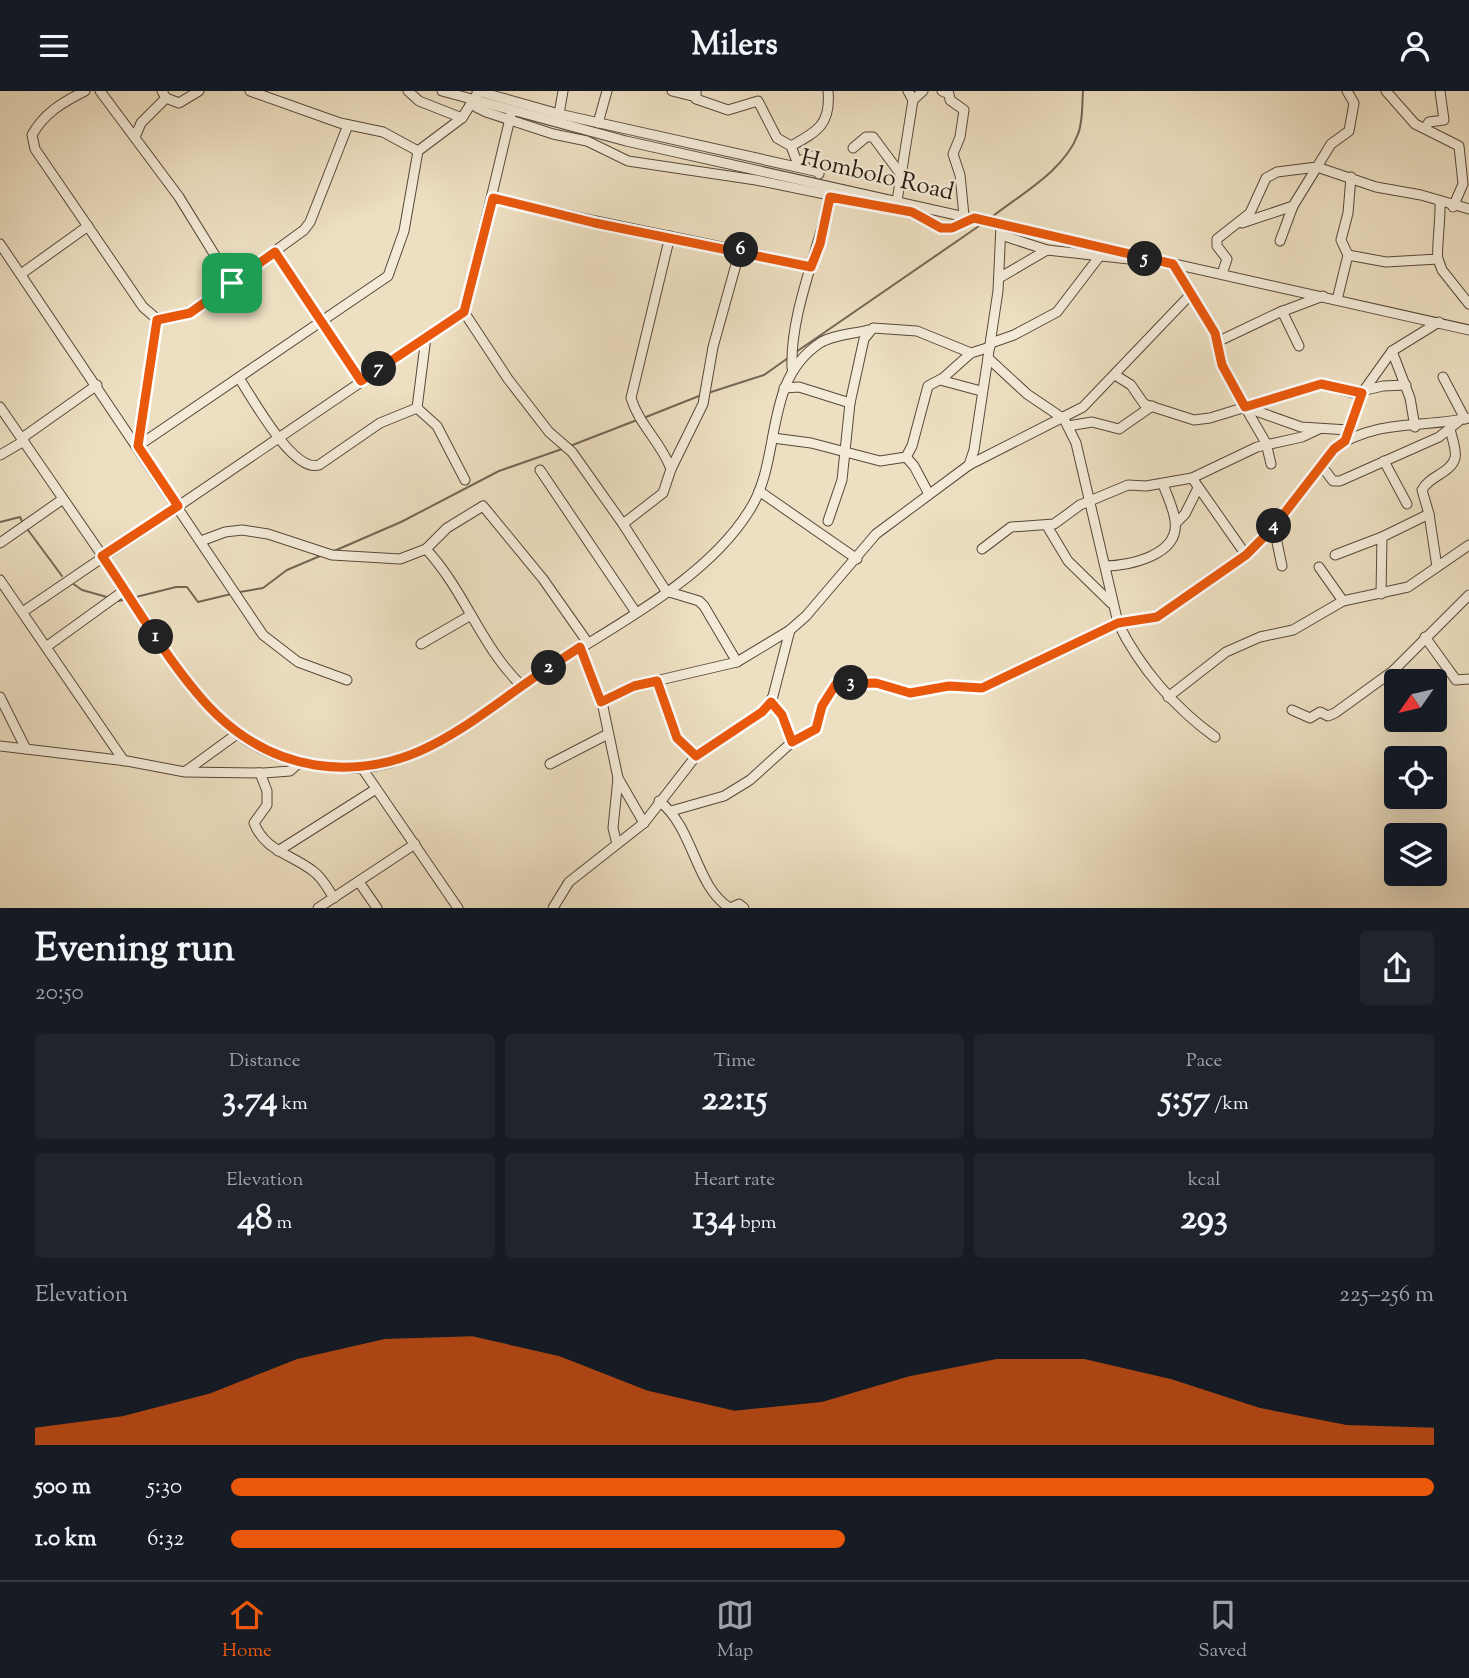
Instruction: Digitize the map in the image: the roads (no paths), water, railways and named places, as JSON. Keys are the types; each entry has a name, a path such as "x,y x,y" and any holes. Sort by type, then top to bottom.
{"street":[{"path":"85,91 45,115 32,135 39,155 147,312 157,320"},
{"path":"100,91 179,197 232,283"},
{"path":"135,137 141,123 164,94 178,103 199,91"},
{"path":"250,91 264,93 348,125 383,132 418,151"},
{"path":"408,91 419,101 462,118"},
{"name":"Hombolo Road","path":"442,91 477,93 512,110 558,118 969,217 1001,230 1222,274 1469,330"},
{"path":"553,134 562,91"},
{"path":"598,123 607,91"},
{"path":"673,91 696,94 701,103 729,110 755,100 761,91"},
{"path":"792,146 821,126 829,115 828,91"},
{"path":"897,201 911,96 923,91"},
{"path":"477,93 476,107 510,121 587,141 628,162 766,182 912,212 941,228 952,228 969,217 953,154 960,137 964,110 950,100 949,94 942,91"},
{"path":"1280,240 1293,205 1331,143 1349,131 1354,103 1347,91"},
{"path":"1386,91 1415,124 1451,139 1462,150 1464,184 1453,207"},
{"path":"1425,128 1429,123 1444,120 1440,91"},
{"path":"138,446 391,273 404,232 418,151 462,118 477,93"},
{"path":"477,93 558,118 598,123 819,172"},
{"path":"755,100 765,109 777,138 792,146 797,162 812,156 822,183"},
{"path":"24,611 464,312 512,110"},
{"path":"157,320 190,313 275,252 310,222 348,125"},
{"path":"853,148 866,137 873,137 902,176"},
{"path":"1222,274 1227,260 1216,242 1250,213 1266,178 1277,172 1317,167 1376,187 1421,195 1453,207 1469,209"},
{"path":"1337,300 1348,255 1341,240 1349,213 1351,177"},
{"path":"0,407 188,682 237,734 270,752 299,762 362,768 397,760 436,744 476,721 522,686 666,591 715,553 748,513 759,491 773,438 792,363 790,348 811,267 820,244 830,197"},
{"path":"493,198 595,223 740,250 811,267"},
{"path":"1440,202 1442,227 1436,253 1442,270 1469,303"},
{"path":"1241,223 1261,219 1293,205"},
{"path":"21,274 88,226"},
{"path":"969,465 974,450 990,345 999,278 1001,230 1047,250 1099,257 1145,259"},
{"path":"670,236 631,398 640,419 664,449 671,468"},
{"path":"0,244 268,641 298,662 347,680"},
{"path":"623,524 663,493 671,468 684,447 703,404 705,384 740,250"},
{"path":"999,278 1047,250"},
{"path":"275,252 361,381"},
{"path":"1348,255 1386,262 1438,259"},
{"path":"906,457 912,446 928,386 940,380 971,353 1014,335 1056,312 1099,257"},
{"path":"1173,264 1217,342 1225,373 1266,443 1271,464"},
{"path":"601,702 634,686 737,662 790,630 857,559 876,534 969,465 1066,422 1115,375 1191,294"},
{"path":"1217,342 1282,311 1323,296"},
{"path":"1282,311 1299,346"},
{"path":"464,312 508,379 550,432 568,449 623,524 666,591 699,601 737,662"},
{"path":"138,446 157,320"},
{"path":"1345,441 1362,393 1392,351 1439,323"},
{"path":"792,363 821,342 885,326 918,331 971,353"},
{"path":"828,521 842,480 850,403 868,330"},
{"path":"417,408 426,337"},
{"path":"1392,351 1406,386 1415,427"},
{"path":"988,358 1027,394 1066,422 1079,451 1111,603 1118,623 1130,648 1168,697 1215,737"},
{"path":"1115,375 1131,385 1142,402 1194,420 1321,384 1362,393 1382,386 1406,386"},
{"path":"1443,377 1465,419"},
{"path":"239,379 278,436 302,464 316,467 380,423 417,408"},
{"path":"940,380 981,391"},
{"path":"0,455 97,385"},
{"path":"784,388 799,387 850,403"},
{"path":"1066,422 1092,422 1119,429 1152,406"},
{"path":"1245,407 1301,427 1348,430"},
{"path":"417,408 437,426 465,479"},
{"path":"671,811 724,796 750,780 792,742 816,729 822,706 836,684 876,683 910,693 949,686 982,688 1118,623 1162,615 1246,555 1273,528 1321,465 1345,441 1373,429 1415,427 1465,419"},
{"path":"1321,465 1334,482 1384,461 1465,419"},
{"path":"982,549 1013,526 1047,526 1089,501 1128,485 1163,484 1192,478 1266,443 1302,437 1319,429"},
{"path":"1437,567 1429,514 1422,491 1428,481 1451,466 1456,457 1450,429"},
{"path":"773,438 880,461 906,457"},
{"path":"664,449 684,447"},
{"path":"906,457 914,465 929,494"},
{"path":"1384,461 1407,504"},
{"path":"540,470 635,611"},
{"path":"1192,478 1246,555"},
{"path":"1163,484 1176,523"},
{"path":"1105,566 1121,567 1161,550 1172,537 1176,523 1185,514 1198,488"},
{"path":"759,491 857,559"},
{"path":"0,543 63,499"},
{"path":"201,541 225,532 242,530 268,534 332,555 400,559 426,549 447,528 483,506 543,579 584,645 601,702 618,778 644,823"},
{"path":"1335,555 1382,537 1429,514"},
{"path":"1047,526 1068,561 1111,603"},
{"path":"1273,528 1282,566"},
{"path":"1381,594 1382,537"},
{"path":"1168,697 1226,652 1260,637 1293,630 1343,601 1408,587 1469,545"},
{"path":"426,549 458,589 500,662 522,686"},
{"path":"1318,567 1343,601"},
{"path":"0,580 24,611 124,761"},
{"path":"46,647 125,590"},
{"path":"1292,710 1310,718 1320,712 1328,716 1335,713 1393,671 1469,595"},
{"path":"421,644 471,615"},
{"path":"551,908 569,882 644,823 696,756 762,712 771,702 790,630"},
{"path":"1425,638 1456,680 1469,680"},
{"path":"657,681 677,738 696,756"},
{"path":"0,697 26,749"},
{"path":"771,702 782,715 792,742"},
{"path":"184,772 237,734"},
{"path":"551,764 608,734"},
{"path":"0,746 71,757 124,761 184,772 290,771 299,762"},
{"path":"362,768 458,908"},
{"path":"260,773 267,805 254,823 267,845 315,872 334,898"},
{"path":"617,844 613,828 618,778"},
{"path":"278,851 376,789"},
{"path":"659,801 671,811 707,882 721,902 730,908 738,905 744,908"},
{"path":"295,841 295,854 299,864"},
{"path":"318,908 415,844"},
{"path":"359,882 377,908"}],"waterway":[{"path":"993,216 1053,170 1072,147 1082,119 1083,91"},
{"path":"796,352 979,226"},
{"path":"708,393 764,375 788,358"},
{"path":"646,417 699,396"},
{"path":"570,446 637,420"},
{"path":"334,551 401,522 499,471 562,449"},
{"path":"0,522 20,517 22,521"},
{"path":"28,530 62,576"},
{"path":"240,592 263,588 287,570 320,556"},
{"path":"72,583 82,590 107,597"},
{"path":"136,597 176,587 187,587 198,602 231,594"},
{"path":"119,601 126,599"}]}
